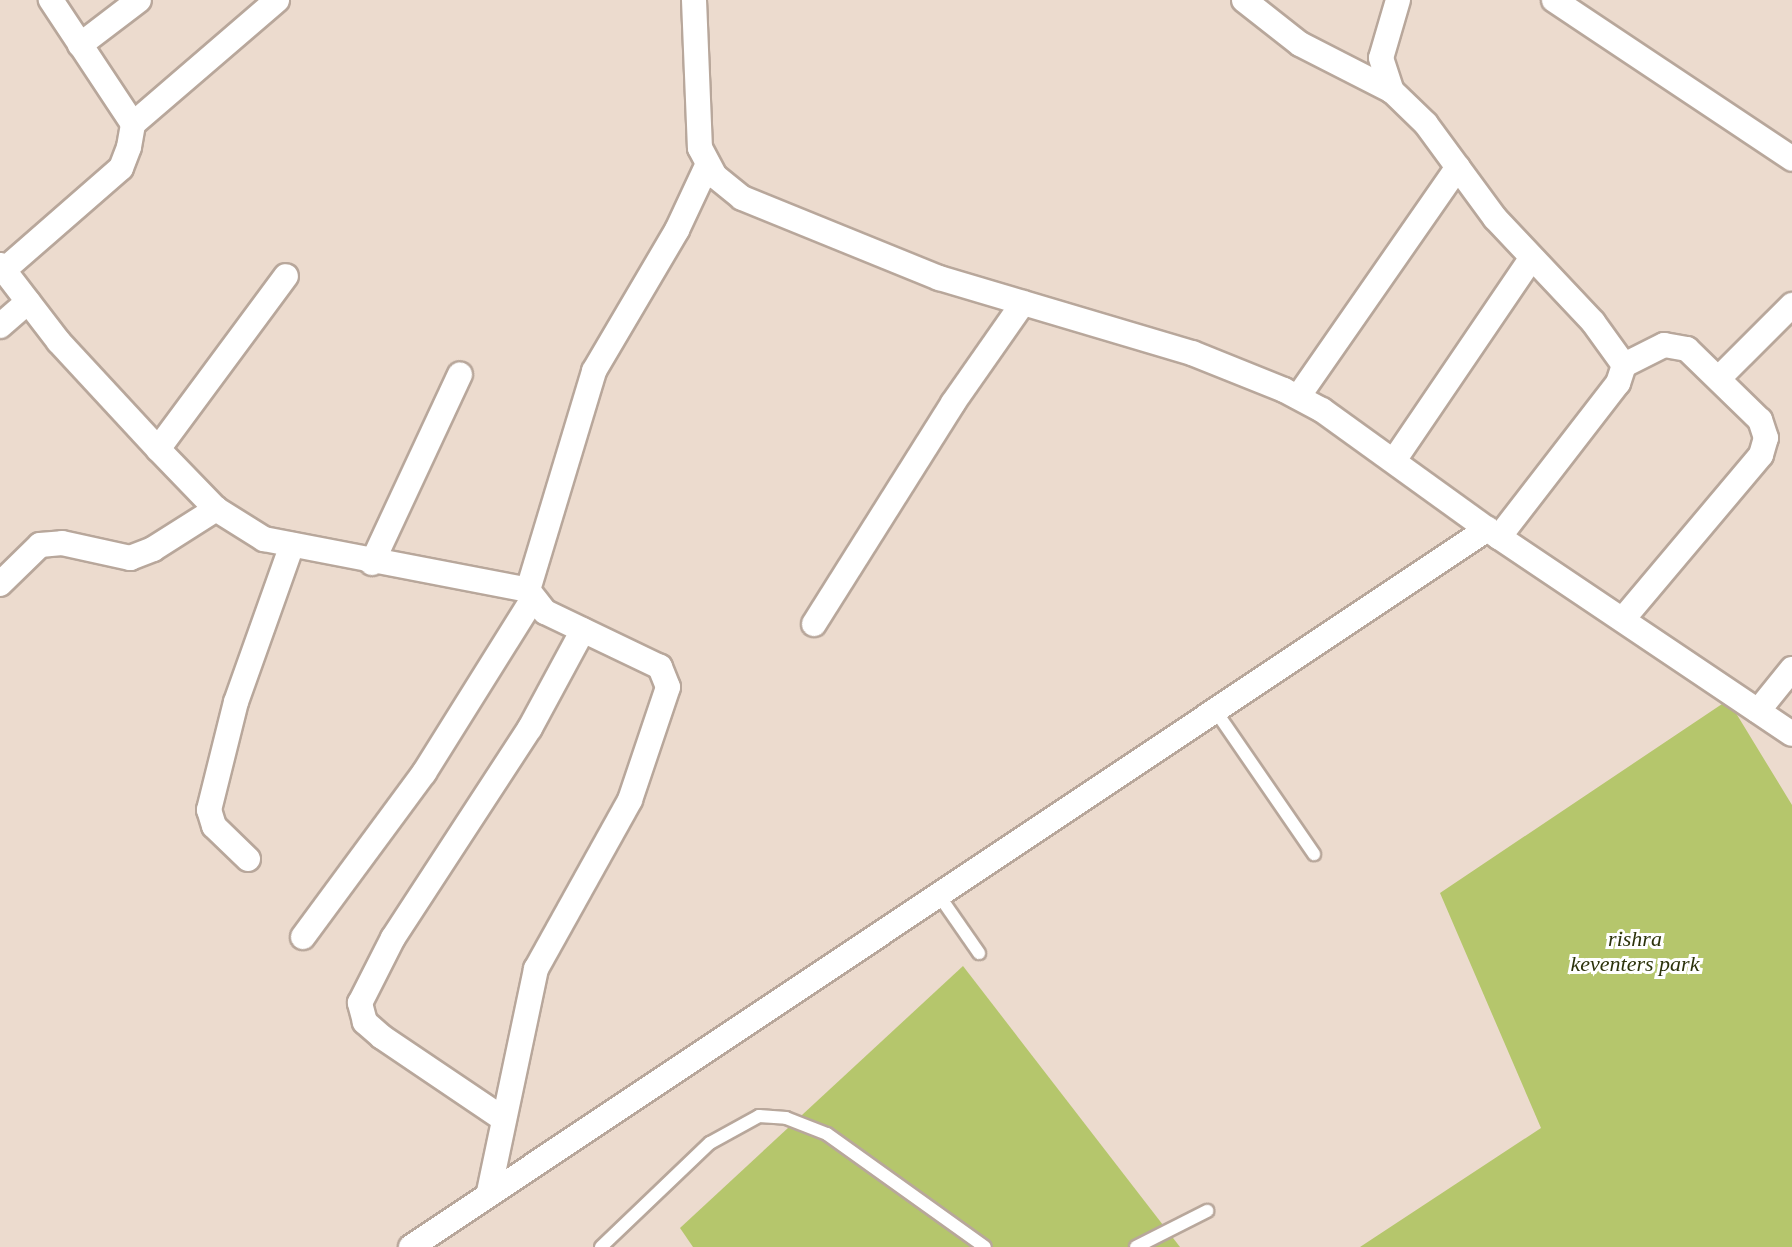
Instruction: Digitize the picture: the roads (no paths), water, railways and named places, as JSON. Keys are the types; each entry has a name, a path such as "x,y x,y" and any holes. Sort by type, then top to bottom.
{"street":[{"path":"51,0 133,124"},
{"path":"80,45 139,0"},
{"path":"277,0 133,124 121,168 2,268 28,302 158,449 216,509 264,539 530,595 583,630 660,667 668,679 667,696 617,827 536,969 502,1118 489,1192"},
{"path":"694,0 700,148 707,166 742,198 796,224 939,278 1230,365 1298,397 1395,459 1493,533 1792,734"},
{"path":"1244,0 1300,44 1392,91 1426,124 1531,259 1593,322 1624,365"},
{"path":"1392,91 1381,58 1398,0"},
{"path":"1554,0 1788,150"},
{"path":"303,937 424,773 530,595 594,371 677,230 707,166"},
{"path":"1298,397 1458,167"},
{"path":"1395,459 1531,259"},
{"path":"158,449 286,276"},
{"path":"0,326 28,302"},
{"path":"814,624 953,403 1023,303"},
{"path":"1720,377 1792,305"},
{"path":"411,1247 489,1192 1215,710 1493,533 1618,383 1624,365 1651,348 1676,346 1720,377 1760,420 1764,448 1623,619"},
{"path":"372,563 460,374"},
{"path":"0,584 40,545 62,543 130,558 153,549 216,509"},
{"path":"248,859 214,826 209,810 236,702 292,545"},
{"path":"502,1118 382,1037 365,1022 360,1003 393,938 530,728 583,630"},
{"path":"1758,711 1792,669"}],"lane":[{"path":"1215,710 1314,854"},
{"path":"938,894 979,953"},
{"path":"601,1247 710,1143 759,1116 786,1118 827,1134 985,1247"},
{"path":"1136,1247 1207,1211"}],"park label":[{"name":"rishra keventers park","path":"1635,950"}]}
